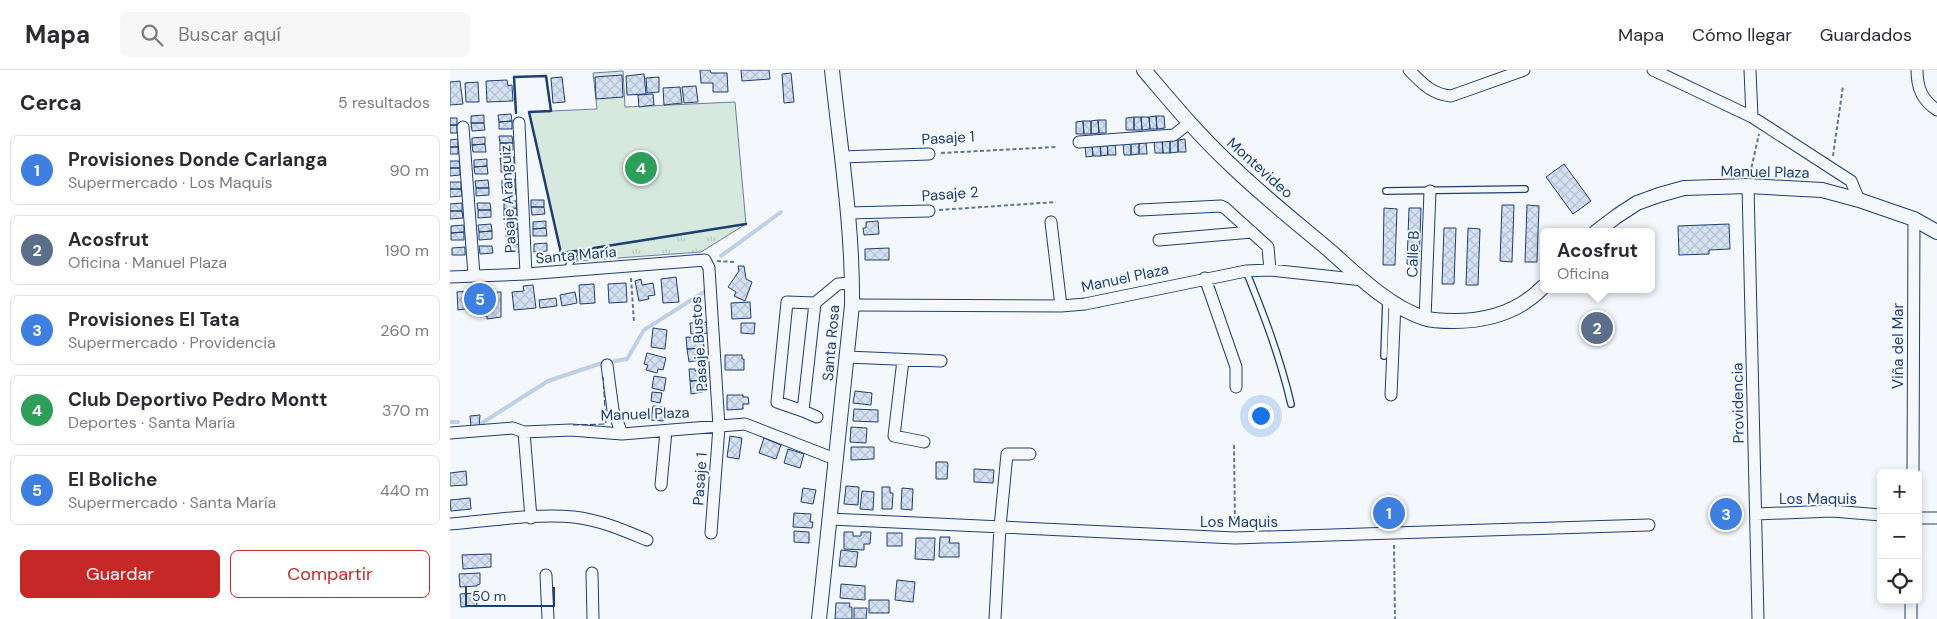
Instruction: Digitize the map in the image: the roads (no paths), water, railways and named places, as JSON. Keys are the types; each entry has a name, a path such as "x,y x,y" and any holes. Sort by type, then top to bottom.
{"street":[{"name":"Santa Rosa","path":"819,619 852,304 847,214 832,70"},
{"name":"Montevideo","path":"1144,70 1189,123 1234,169 1363,280"},
{"path":"1409,70 1429,90 1440,95 1451,96 1524,70"},
{"path":"1653,70 1752,116 1851,181 1859,200"},
{"path":"1750,70 1752,116"},
{"path":"1917,70 1922,96 1937,110"},
{"name":"Pasaje Aranguiz","path":"519,123 526,274"},
{"path":"1079,142 1174,135 1189,123"},
{"path":"463,127 474,275"},
{"name":"Pasaje 1","path":"841,157 929,154"},
{"name":"Manuel Plaza","path":"1601,228 1616,216 1637,204 1659,195 1684,188 1748,186 1822,190 1859,200 1914,219 1937,232"},
{"name":"Providencia","path":"1748,186 1758,619"},
{"name":"Calle B","path":"1425,319 1430,191"},
{"path":"1140,210 1221,206 1252,232 1269,250 1270,270"},
{"name":"Pasaje 2","path":"847,214 929,210"},
{"name":"Viña del Mar","path":"1912,469 1914,219"},
{"path":"1051,222 1061,306"},
{"path":"1159,240 1252,232"},
{"name":"Santa María","path":"450,277 526,274 705,260"},
{"name":"Pasaje Bustos","path":"705,260 709,268 719,427"},
{"name":"Manuel Plaza","path":"852,304 1061,306 1085,304 1246,270 1270,270 1363,280"},
{"path":"1205,278 1236,367 1236,386"},
{"path":"1363,280 1390,300 1425,319 1473,321 1495,317 1514,310 1534,297 1540,290"},
{"path":"817,417 777,402 787,302 815,303 838,284 852,282"},
{"path":"1390,300 1391,395"},
{"path":"803,412 815,303"},
{"path":"847,357 941,361"},
{"path":"903,360 894,436 924,442"},
{"path":"607,365 613,410 622,434"},
{"name":"Manuel Plaza","path":"450,433 513,428 524,432 571,430 622,434 745,424 835,458"},
{"name":"Pasaje 1","path":"711,533 719,427"},
{"path":"661,485 666,431"},
{"path":"524,432 531,518"},
{"path":"995,619 1000,527 1007,454 1030,454"},
{"name":"Los Maquis","path":"1756,514 1832,511 1877,515"},
{"path":"450,524 573,517 609,524 648,540"},
{"path":"1922,518 1937,518"},
{"name":"Los Maquis","path":"830,519 1235,538 1649,525"},
{"path":"592,572 593,619"},
{"path":"546,574 548,619"},
{"path":"1911,619 1912,604"}],"lane":[{"path":"1386,191 1525,189"},
{"path":"567,270 574,254"},
{"path":"1246,270 1276,348 1291,404"},
{"path":"1384,356 1390,300"}],"waterway":[{"path":"721,256 781,212"},
{"path":"482,423 548,381 599,364 627,359 644,330 704,292"},
{"path":"450,422 458,422"}],"place":[{"name":"Club Deportivo Pedro Montt","path":"641,168"},
{"name":"El Boliche","path":"480,299"},
{"name":"Acosfrut","path":"1597,328"},
{"name":"Provisiones Donde Carlanga","path":"1389,513"},
{"name":"Provisiones El Tata","path":"1726,514"}]}
